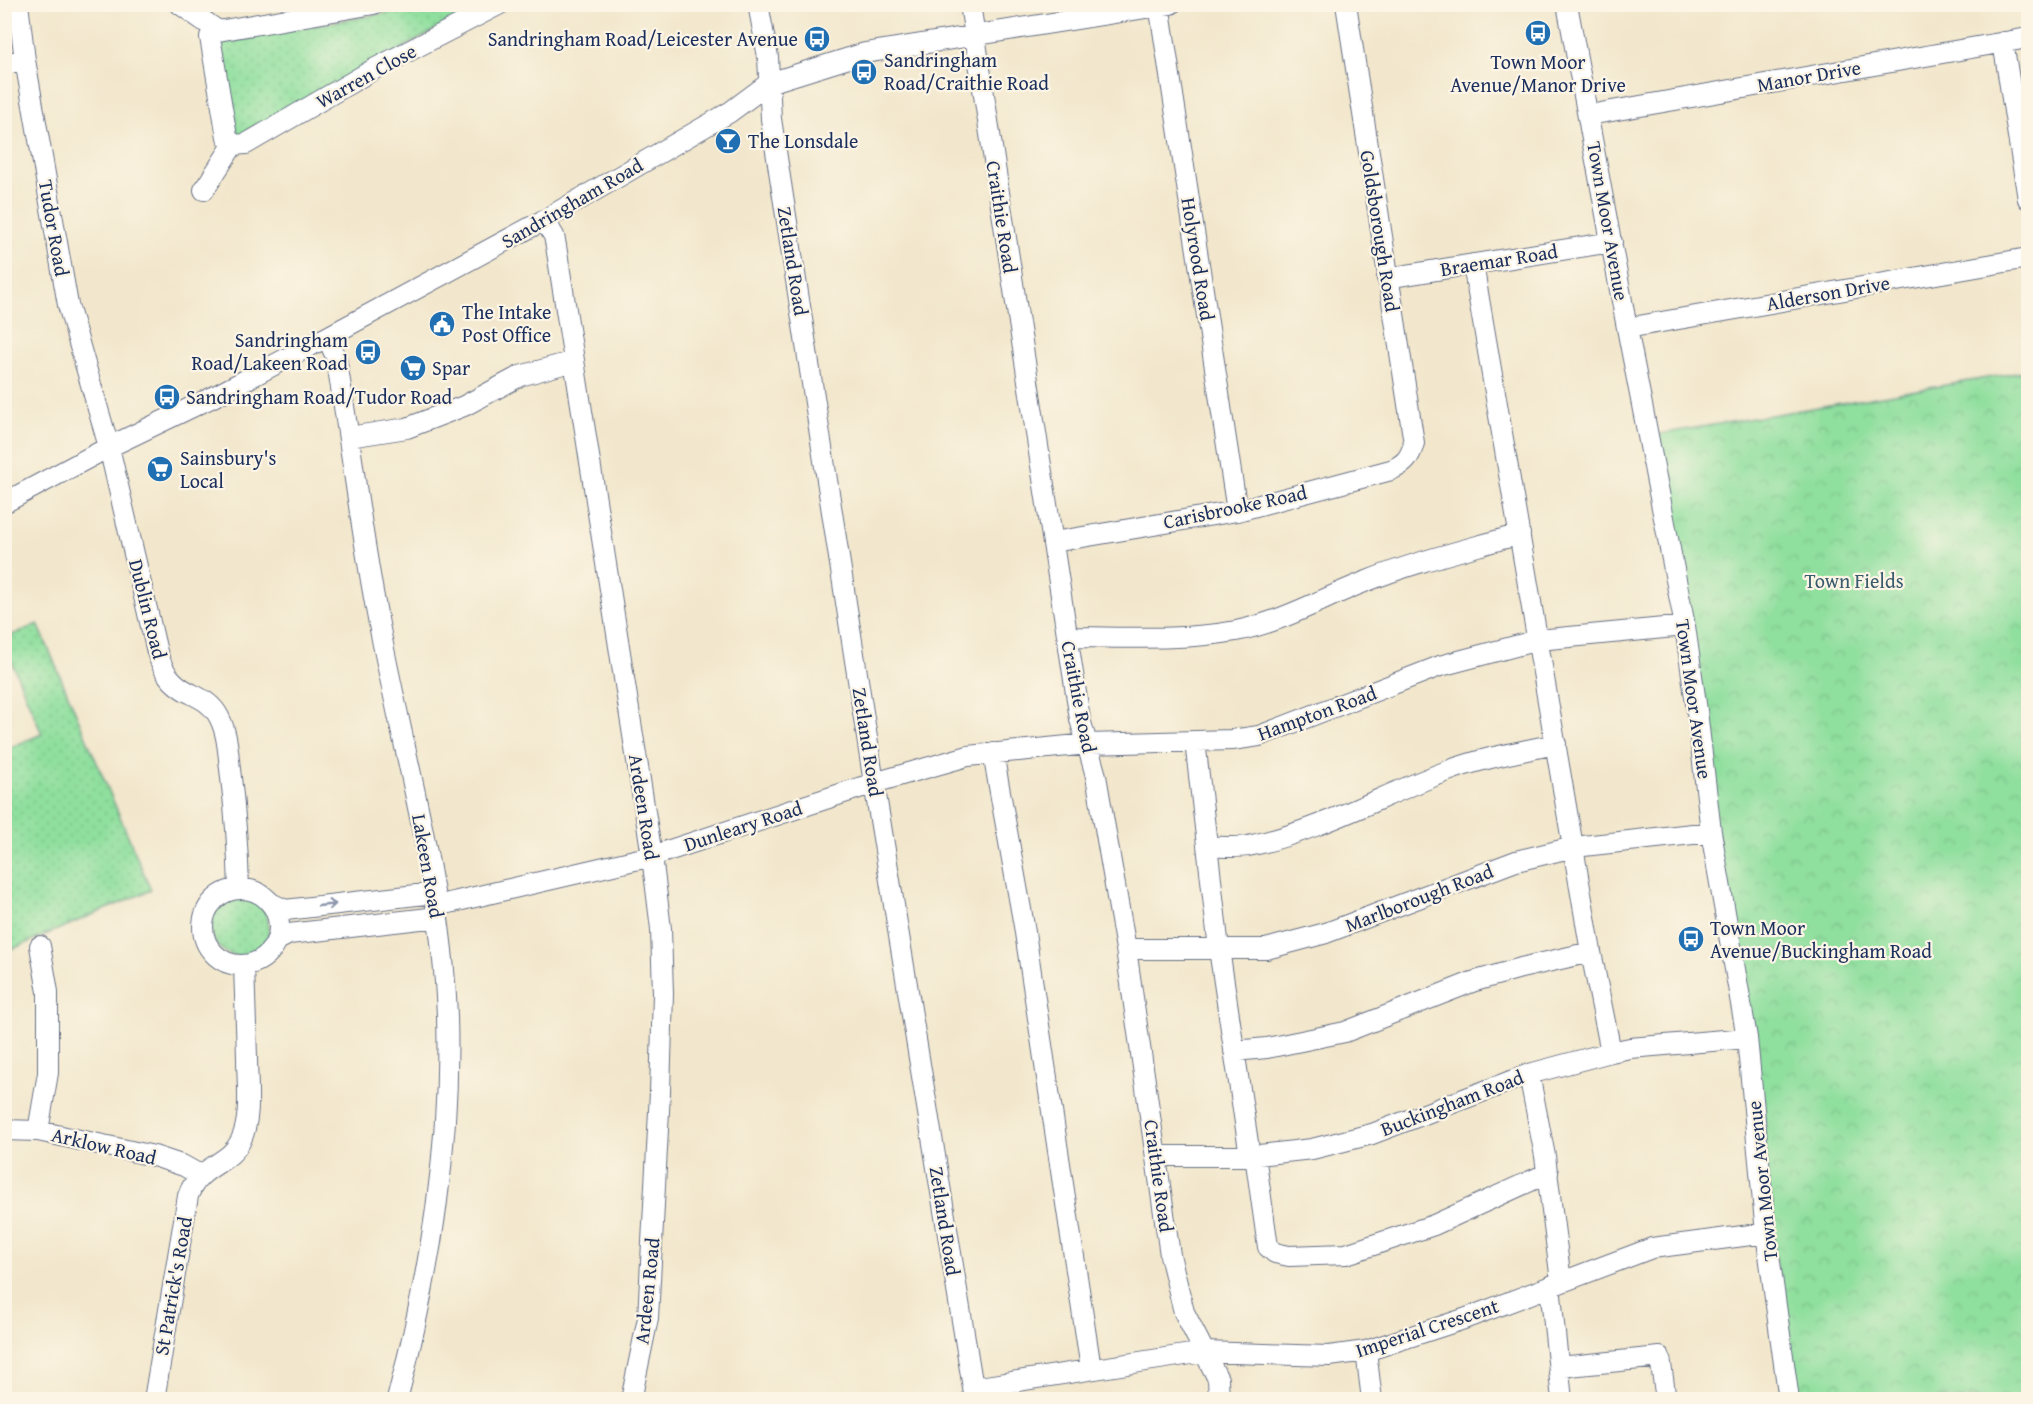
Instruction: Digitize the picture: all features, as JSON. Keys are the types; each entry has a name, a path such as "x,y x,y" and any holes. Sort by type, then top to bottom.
{"street":[{"name":"Tudor Road","path":"18,4 25,60 68,305 109,447"},
{"path":"180,4 218,31"},
{"path":"204,190 233,145 226,137 210,37 218,31 374,4"},
{"name":"Warren Close","path":"233,145 246,144 376,68 500,4"},
{"name":"Zetland Road","path":"758,4 768,57 771,119 874,783 974,1394"},
{"name":"Craithie Road","path":"970,4 1080,719 1096,776 1126,949 1170,1255 1184,1312 1218,1379 1219,1400"},
{"name":"Goldsborough Road","path":"1346,4 1414,442 1410,456"},
{"name":"Town Moor Avenue","path":"1567,4 1685,626 1711,832 1747,1038 1766,1233 1789,1400"},
{"name":"Sandringham Road","path":"4,503 109,447 215,396 544,220 730,112 770,83 865,53 1163,5"},
{"name":"Holyrood Road","path":"1163,5 1237,511"},
{"name":"Manor Drive","path":"1589,115 2028,38"},
{"path":"2003,42 2028,199"},
{"path":"4,63 25,60"},
{"name":"Ardeen Road","path":"544,220 554,236 556,246 651,856 662,940 660,1092 648,1318 631,1400"},
{"name":"Braemar Road","path":"1387,278 1612,242"},
{"name":"Alderson Drive","path":"1627,328 2028,258"},
{"path":"1473,264 1591,952 1611,1052"},
{"name":"Lakeen Road","path":"327,337 336,357 378,618 436,905 445,979 446,1122 439,1195 421,1299 397,1400"},
{"path":"349,437 413,426 464,406 520,376 574,361"},
{"name":"Dublin Road","path":"109,447 162,669 173,682 203,699 215,710 221,722 227,745 236,814 239,889"},
{"name":"Carisbrooke Road","path":"1053,542 1237,511 1391,470 1402,465 1410,456"},
{"path":"1068,637 1193,635 1235,631 1295,614 1379,577 1435,558 1520,534"},
{"name":"Hampton Road","path":"874,783 968,756 1088,744 1232,740 1259,736 1440,666 1538,640 1685,626"},
{"path":"1195,741 1219,949 1268,1247 1275,1253 1289,1256 1347,1254 1434,1225 1548,1173"},
{"path":"1207,846 1248,846 1324,822 1446,771 1496,756 1556,744"},
{"path":"993,753 1024,927 1090,1370"},
{"name":"Dunleary Road","path":"276,941 289,934 436,905 651,856 874,783"},
{"name":"Marlborough Road","path":"1126,949 1266,949 1326,933 1516,861 1574,847 1711,832"},
{"path":"239,889 259,893 271,903 277,914 279,927 272,949 262,959 244,965 225,962 214,954 203,933 204,918 209,906 217,897 230,890 239,889"},
{"name":"Dunleary Road","path":"271,903 285,910 436,905"},
{"path":"38,1131 48,1073 48,992 40,946"},
{"path":"1234,1051 1267,1048 1345,1032 1472,982 1591,952"},
{"path":"200,1175 237,1148 245,1126 247,1085 244,965"},
{"name":"Buckingham Road","path":"1156,1156 1253,1156 1312,1149 1372,1134 1529,1074 1611,1052 1630,1048 1747,1038"},
{"path":"1529,1074 1548,1173 1562,1400"},
{"name":"Arklow Road","path":"4,1130 38,1131 154,1156 184,1166 200,1175"},
{"name":"St Patrick's Road","path":"154,1400 188,1196 191,1187 200,1175"},
{"name":"Imperial Crescent","path":"974,1394 1090,1370 1204,1352 1329,1356 1366,1351 1464,1319 1652,1248 1766,1233"},
{"path":"1366,1351 1372,1400"},
{"path":"1559,1367 1660,1357 1666,1400"}],"green space":[{"path":"433,5 480,5 244,137 237,136 222,41"},
{"name":"Town Fields","path":"2028,371 2028,1399 1796,1399 1654,435"},
{"path":"38,624 151,890 5,952 4,750 42,734 4,644 5,638"},
{"path":"234,898 246,898 261,906 269,921 269,933 261,948 246,956 234,956 219,948 211,933 211,921 219,906"}],"place":[{"name":"Town Moor Avenue/Manor Drive","path":"1538,33"},
{"name":"Sandringham Road/Leicester Avenue","path":"817,39"},
{"name":"Sandringham Road/Craithie Road","path":"864,72"},
{"name":"The Lonsdale","path":"728,141"},
{"name":"The Intake Post Office","path":"442,324"},
{"name":"Sandringham Road/Lakeen Road","path":"368,352"},
{"name":"Spar","path":"413,368"},
{"name":"Sandringham Road/Tudor Road","path":"167,397"},
{"name":"Sainsbury's Local","path":"160,469"},
{"name":"Town Moor Avenue/Buckingham Road","path":"1691,939"}]}
